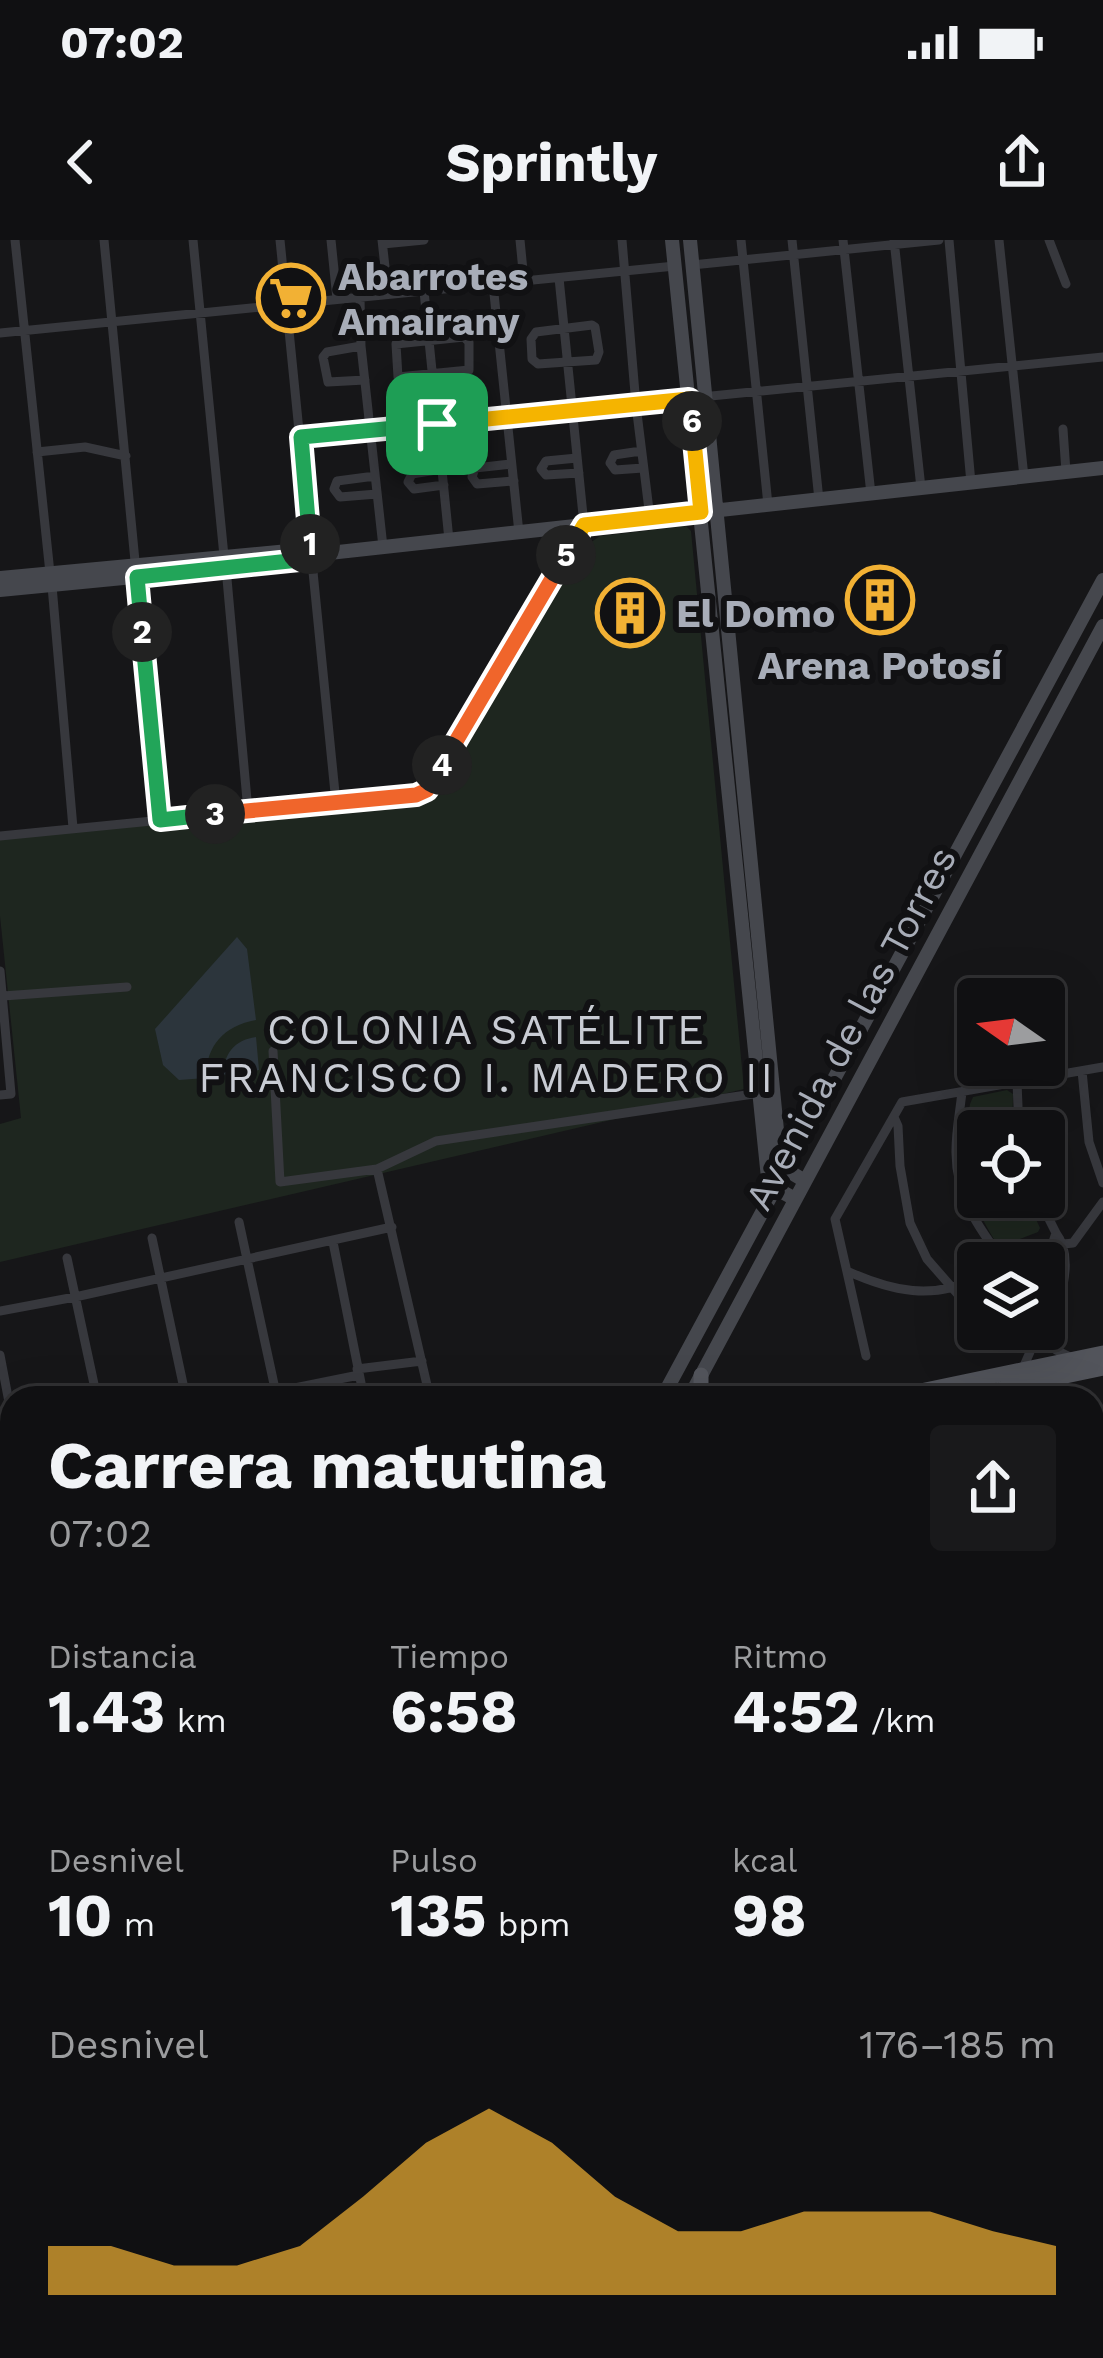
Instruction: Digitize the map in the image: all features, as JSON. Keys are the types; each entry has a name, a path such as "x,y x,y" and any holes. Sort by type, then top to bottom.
{"main road":[{"path":"672,240 697,399"},
{"path":"690,240 697,399 766,1093 768,1178 795,1199"},
{"path":"0,590 299,550 311,555 383,548 1103,468"},
{"path":"0,578 51,580"},
{"name":"Avenida de las Torres","path":"668,1386 1103,580"},
{"name":"Avenida de las Torres","path":"695,1386 1103,626"},
{"path":"831,1083 851,1095"},
{"path":"766,1093 780,1161 805,1181"},
{"path":"696,1334 716,1347"},
{"path":"945,1386 1103,1353"},
{"path":"1017,1386 1103,1368"},
{"path":"701,1375 701,1386"}],"street":[{"path":"15,240 73,828"},
{"path":"104,240 160,820"},
{"path":"193,240 248,811"},
{"path":"280,240 335,803"},
{"path":"331,240 337,299"},
{"path":"388,294 382,242 424,240"},
{"path":"520,240 524,281"},
{"path":"622,240 650,518"},
{"path":"741,240 768,505"},
{"path":"792,240 819,500"},
{"path":"0,333 794,256 843,245 939,240"},
{"path":"949,240 971,482"},
{"path":"999,240 1024,477"},
{"path":"1049,240 1066,284"},
{"path":"894,243 921,488"},
{"path":"843,245 871,494"},
{"path":"0,836 416,795 427,790 584,525 559,278"},
{"path":"493,284 519,532"},
{"path":"424,291 449,540"},
{"path":"360,297 383,548"},
{"path":"595,327 596,360 568,363 538,364 532,358 532,334 595,327"},
{"path":"464,337 469,342 469,370 398,377 396,344 428,340 464,337"},
{"path":"361,346 327,352 323,357 328,382 364,380"},
{"path":"301,437 1103,357"},
{"path":"1063,429 1066,472"},
{"path":"37,452 85,447 125,456"},
{"path":"641,452 614,455 610,463 615,470 643,468"},
{"path":"578,458 546,460 542,469 546,476 579,472"},
{"path":"511,464 475,468 472,477 477,484 514,481"},
{"path":"442,469 412,474 408,482 414,489 444,485"},
{"path":"375,476 338,481 334,489 340,496 377,494"},
{"path":"0,971 6,1094"},
{"path":"3,996 127,987"},
{"path":"273,1051 280,1181 377,1169 436,1141 766,1093"},
{"path":"1065,1074 1103,1067"},
{"path":"1082,1071 1089,1142 1103,1183"},
{"path":"866,1356 835,1219 902,1102 995,1086"},
{"path":"962,1092 956,1151 960,1188 988,1242"},
{"path":"893,1117 910,1223 927,1259 957,1292"},
{"path":"377,1169 427,1386"},
{"path":"1050,1242 1078,1239 1103,1202"},
{"path":"1048,1218 1058,1240"},
{"path":"239,1222 275,1386"},
{"path":"0,1311 392,1227"},
{"path":"152,1238 183,1386"},
{"path":"333,1242 361,1386"},
{"path":"67,1258 94,1386"},
{"path":"847,1271 909,1292 957,1286"},
{"path":"1022,1370 1032,1350"},
{"path":"1056,1350 1075,1359"},
{"path":"0,1355 6,1386"},
{"path":"309,1386 422,1361"}],"shaded area":[{"path":"686,526 691,531 744,1089 0,1262 0,1124 21,1118 0,916 0,839 417,798 436,792 577,552 600,536"},
{"path":"237,937 247,949 256,1020 219,1039 209,1056 206,1078 179,1080 163,1065 155,1029"},
{"path":"256,1037 259,1070 223,1075 232,1049"},
{"path":"1007,1090 1013,1094 1013,1110 969,1110 973,1097"},
{"path":"983,1218 1035,1218 1038,1232 1012,1242 996,1242"}],"place":[{"name":"Abarrotes Amairany","path":"291,298"},
{"name":"Arena Potosí","path":"880,600"},
{"name":"El Domo","path":"630,613"}],"district":[{"name":"COLONIA SATÉLITE FRANCISCO I. MADERO II","path":"487,1053"}],"route":[{"path":"689,399 701,512 584,525 427,790 416,795 160,820 137,577 311,555 301,437 437,424 689,399"}]}
